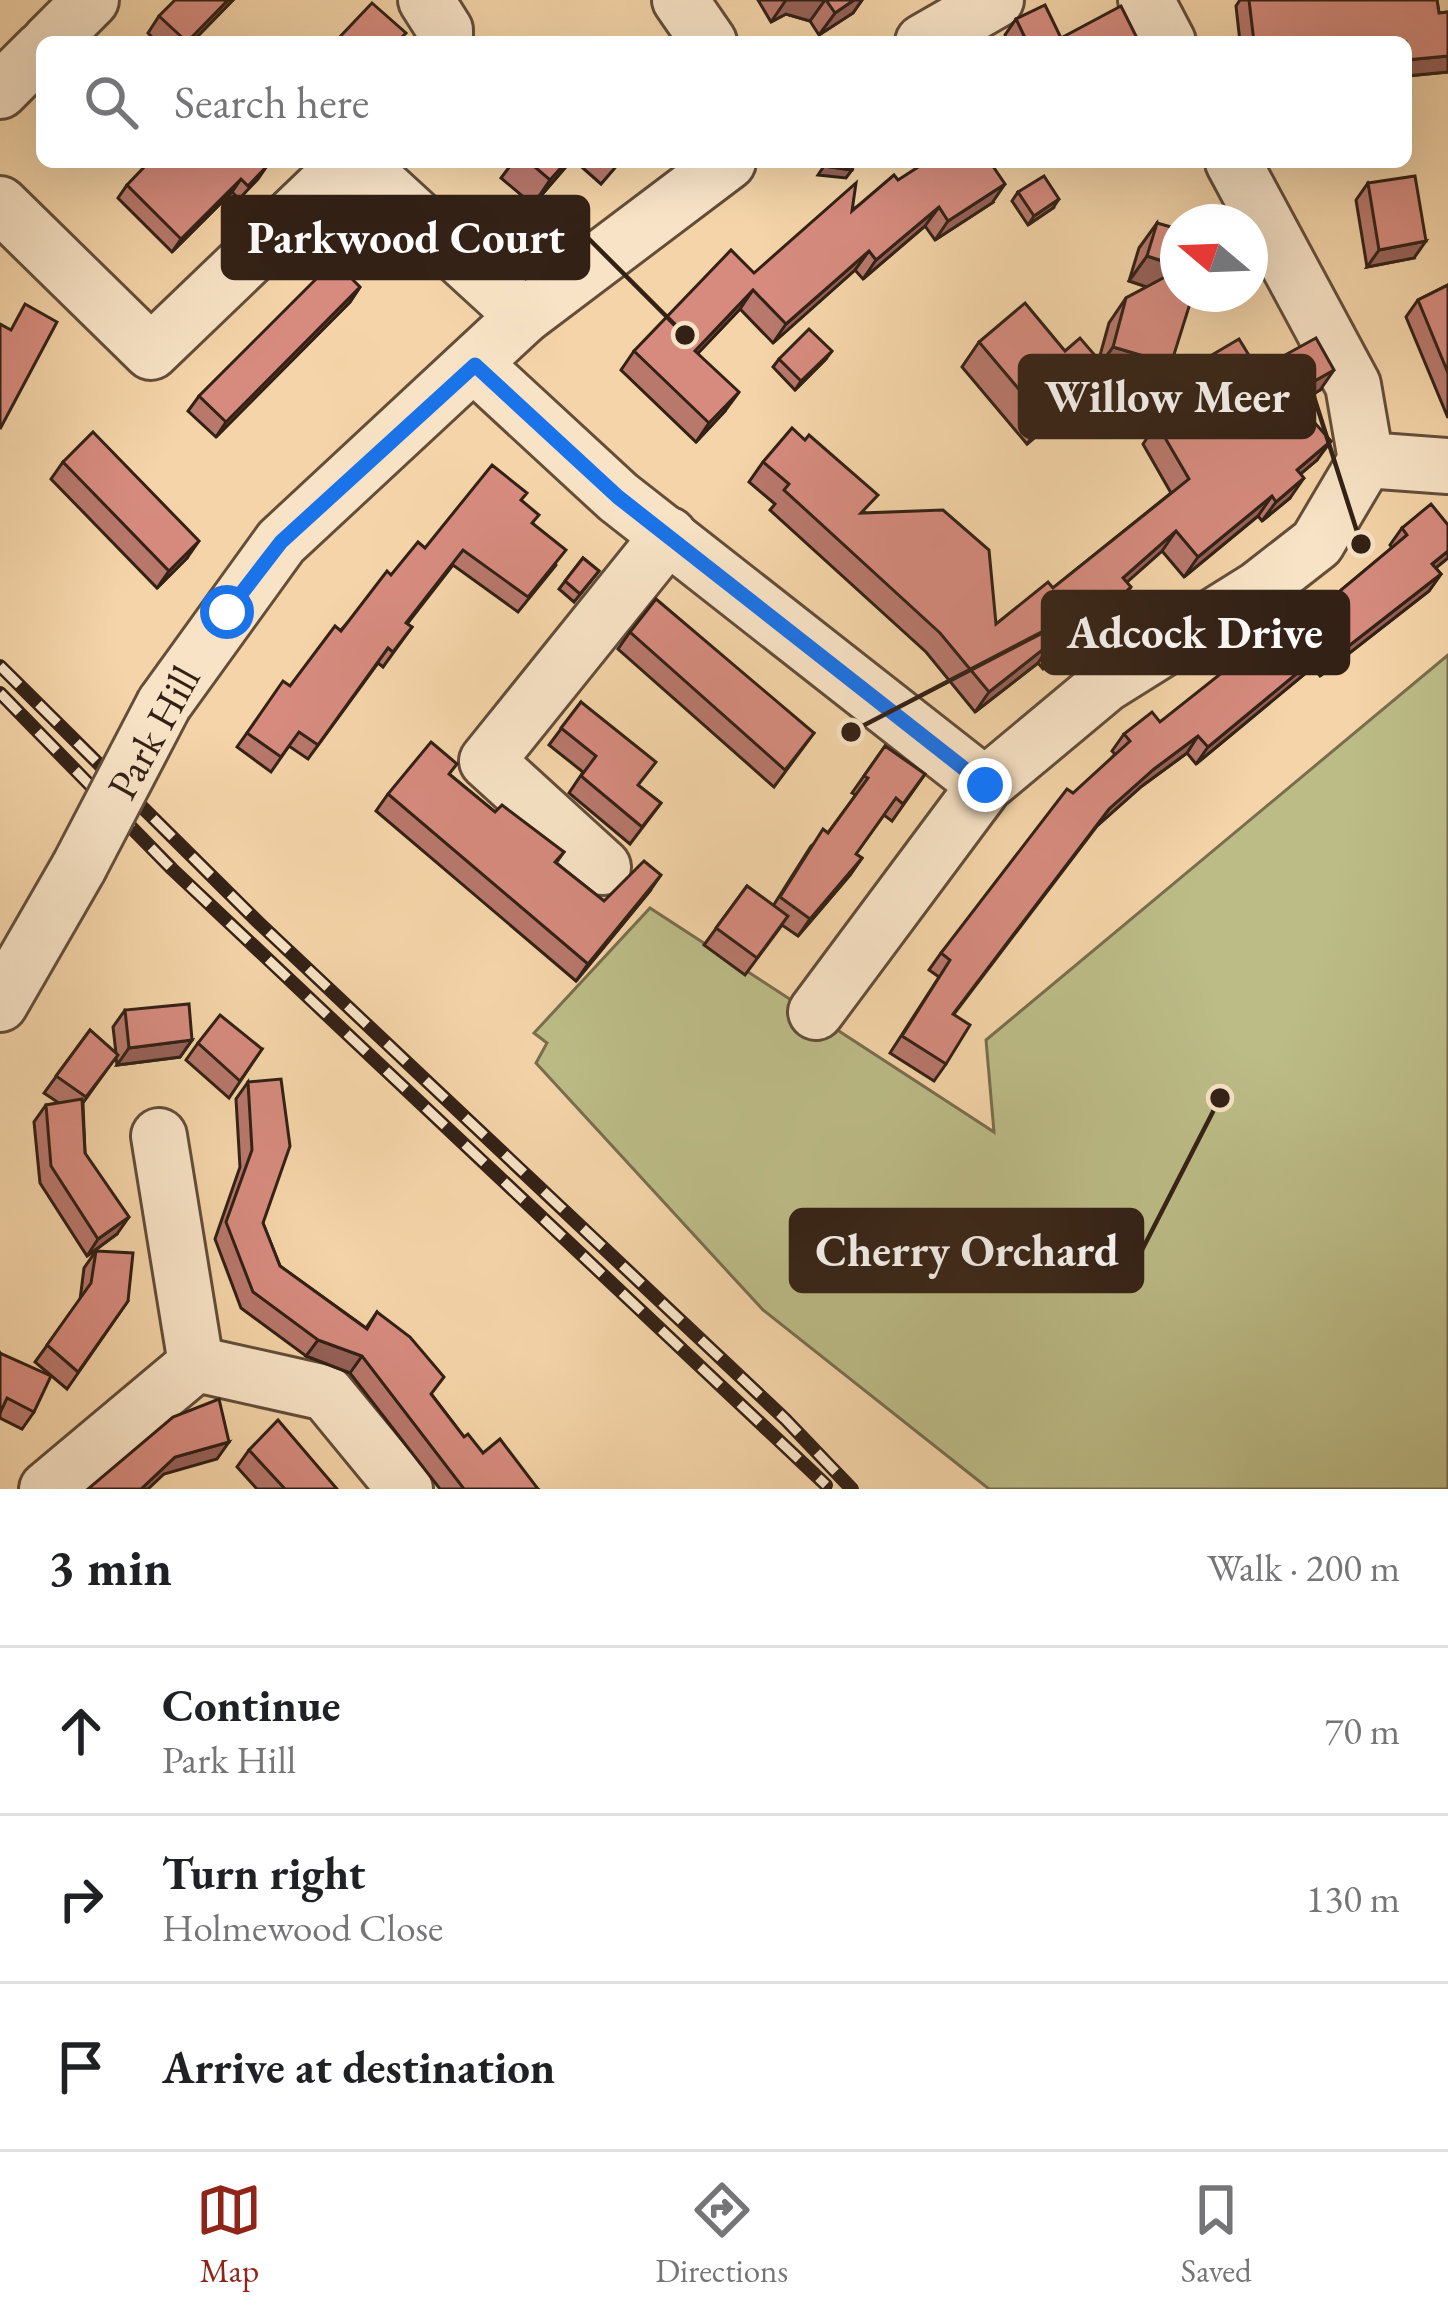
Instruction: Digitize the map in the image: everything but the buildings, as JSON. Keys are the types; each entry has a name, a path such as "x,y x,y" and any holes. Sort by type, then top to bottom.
{"street":[{"path":"55,36 91,0"},
{"path":"425,0 445,36"},
{"path":"680,0 705,36"},
{"path":"933,36 996,0"},
{"path":"1146,0 1165,36"},
{"path":"0,92 36,55"},
{"path":"0,203 151,352 346,168"},
{"path":"359,168 524,316"},
{"name":"Park Hill","path":"0,1004 80,867 164,704 281,542 524,316 720,168"},
{"path":"816,1012 985,785 1106,684 1258,589 1316,543 1366,460 1353,385 1236,168"},
{"path":"475,365 618,497 985,785"},
{"path":"1366,460 1448,466"},
{"path":"603,867 487,761 669,535"},
{"path":"159,1136 196,1364"},
{"path":"47,1489 196,1364"},
{"path":"196,1364 326,1393 405,1489"}],"green space":[{"path":"1448,655 1448,1489 989,1489 763,1310 536,1063 547,1043 534,1033 650,908 994,1132 986,1040"}],"railway":[{"path":"0,666 258,922 785,1419 852,1489"},
{"path":"0,693 172,869 826,1485"}],"place":[{"name":"Parkwood Court","path":"685,335"},
{"name":"Willow Meer","path":"1361,544"},
{"name":"Adcock Drive","path":"851,732"},
{"name":"Cherry Orchard","path":"1220,1098"}],"route":[{"path":"227,612 281,542 475,365 618,497 985,785"}]}
